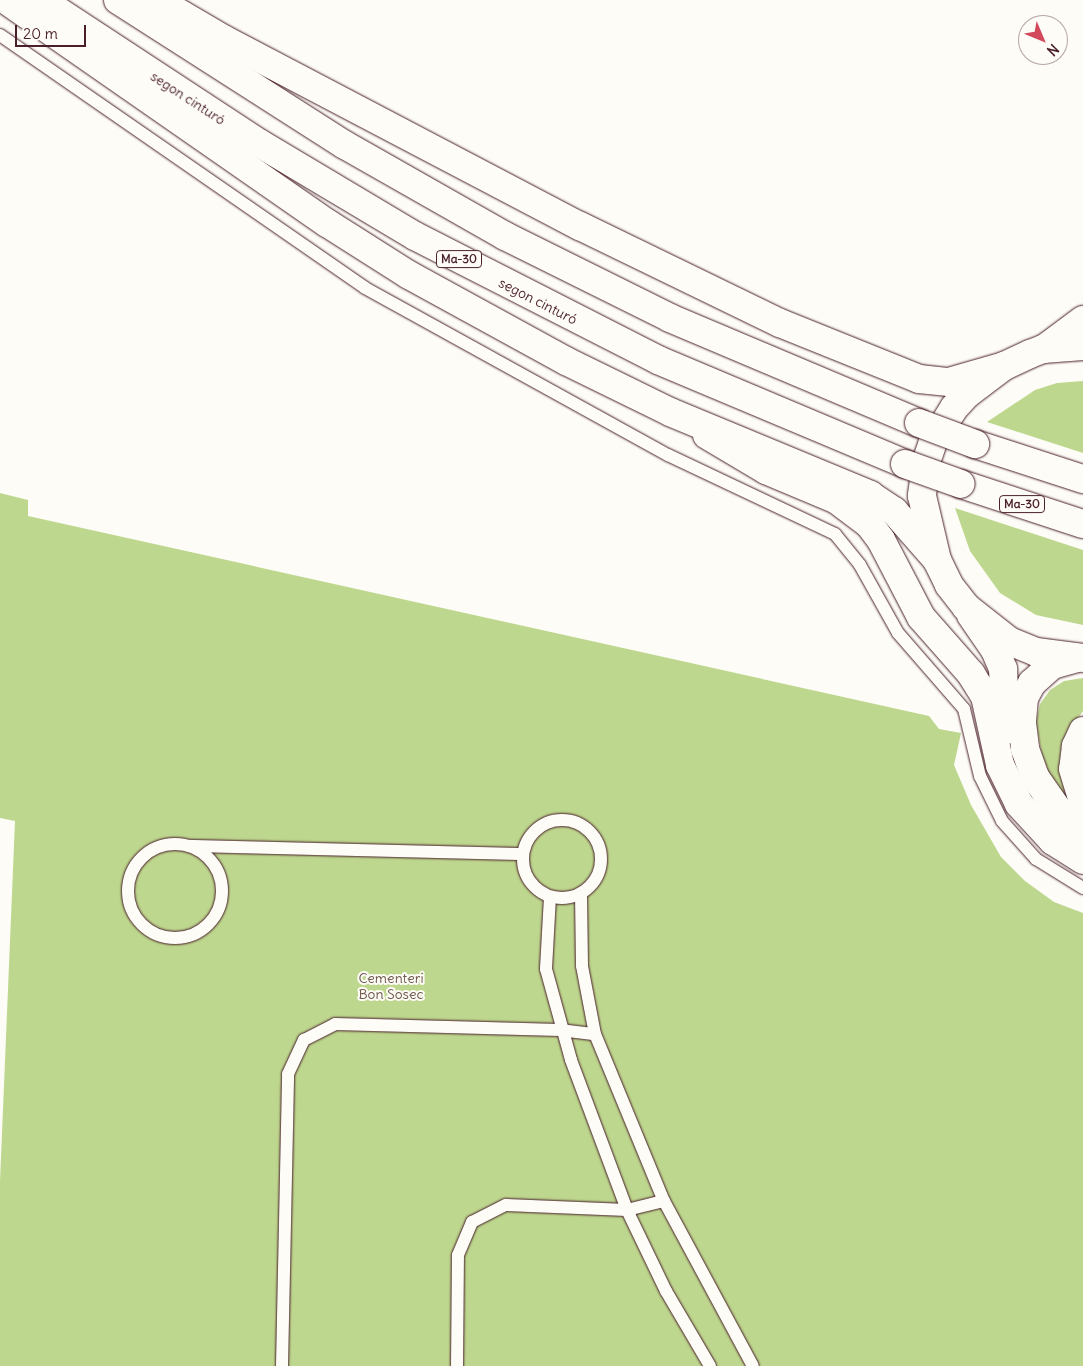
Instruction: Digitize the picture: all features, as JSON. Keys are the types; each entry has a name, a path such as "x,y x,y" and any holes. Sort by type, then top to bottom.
{"main road":[{"path":"6,0 380,257 505,329 670,412 870,495 900,517 937,560 950,585 995,650 1003,669 1006,728 1016,771 1029,796 1049,821 1083,846"},
{"name":"segon cinturó","path":"41,0 258,143 431,244 658,360 905,464 1083,524"},
{"path":"118,0 345,145 505,236 670,318 919,423 975,444 1083,479"},
{"path":"157,0 225,40 571,222 780,323 918,379 949,382 1004,366 1043,349 1083,320"},
{"path":"1043,349 1083,346"},
{"path":"937,560 922,496 926,459 954,408 981,382 1004,366"},
{"path":"670,412 744,459 848,506 869,524 881,540 920,616 971,674 985,696 1000,764 1019,804 1053,841 1083,860"},
{"path":"966,607 1009,641 1036,652 1080,658"},
{"path":"1080,658 1052,665 1032,683 1024,698 1022,723 1025,748 1035,777 1058,810 1083,831"},
{"path":"1083,731 1076,746 1073,768 1083,801"}],"lane":[{"path":"0,35 335,268 390,303 668,455 835,534 860,565 898,633 964,709 980,776 1002,821 1036,859 1083,888"},
{"path":"572,821 584,826 597,841 602,861 592,885 581,894 571,897 550,897 540,892 526,876 523,854 534,830 546,823 572,821"},
{"path":"190,846 204,853 215,864 222,880 223,896 219,911 210,924 197,934 181,939 165,938 150,932 130,909 129,878 136,864 160,846 190,846 523,854"},
{"path":"581,894 582,966 595,1034 664,1201 753,1366"},
{"path":"550,897 546,969 560,1030 626,1210 666,1291 710,1366"},
{"path":"282,1366 288,1074 304,1040 335,1024 560,1030 595,1034"},
{"path":"457,1366 458,1254 472,1222 506,1205 626,1210 664,1201"}],"green space":[{"path":"1083,381 1083,453 987,422 1035,390 1057,383"},
{"name":"Cementeri Bon Sosec","path":"0,493 28,500 28,516 929,716 939,729 961,733 954,765 971,805 1001,857 1025,881 1054,902 1083,913 1083,1366 0,1366 0,1181 15,821 0,818"},
{"path":"955,508 1083,550 1083,625 1036,615 1000,593 970,551"},
{"path":"1083,678 1083,711 1072,727 1062,778 1070,803 1061,797 1043,763 1036,722 1040,704 1050,690 1064,681"}]}
